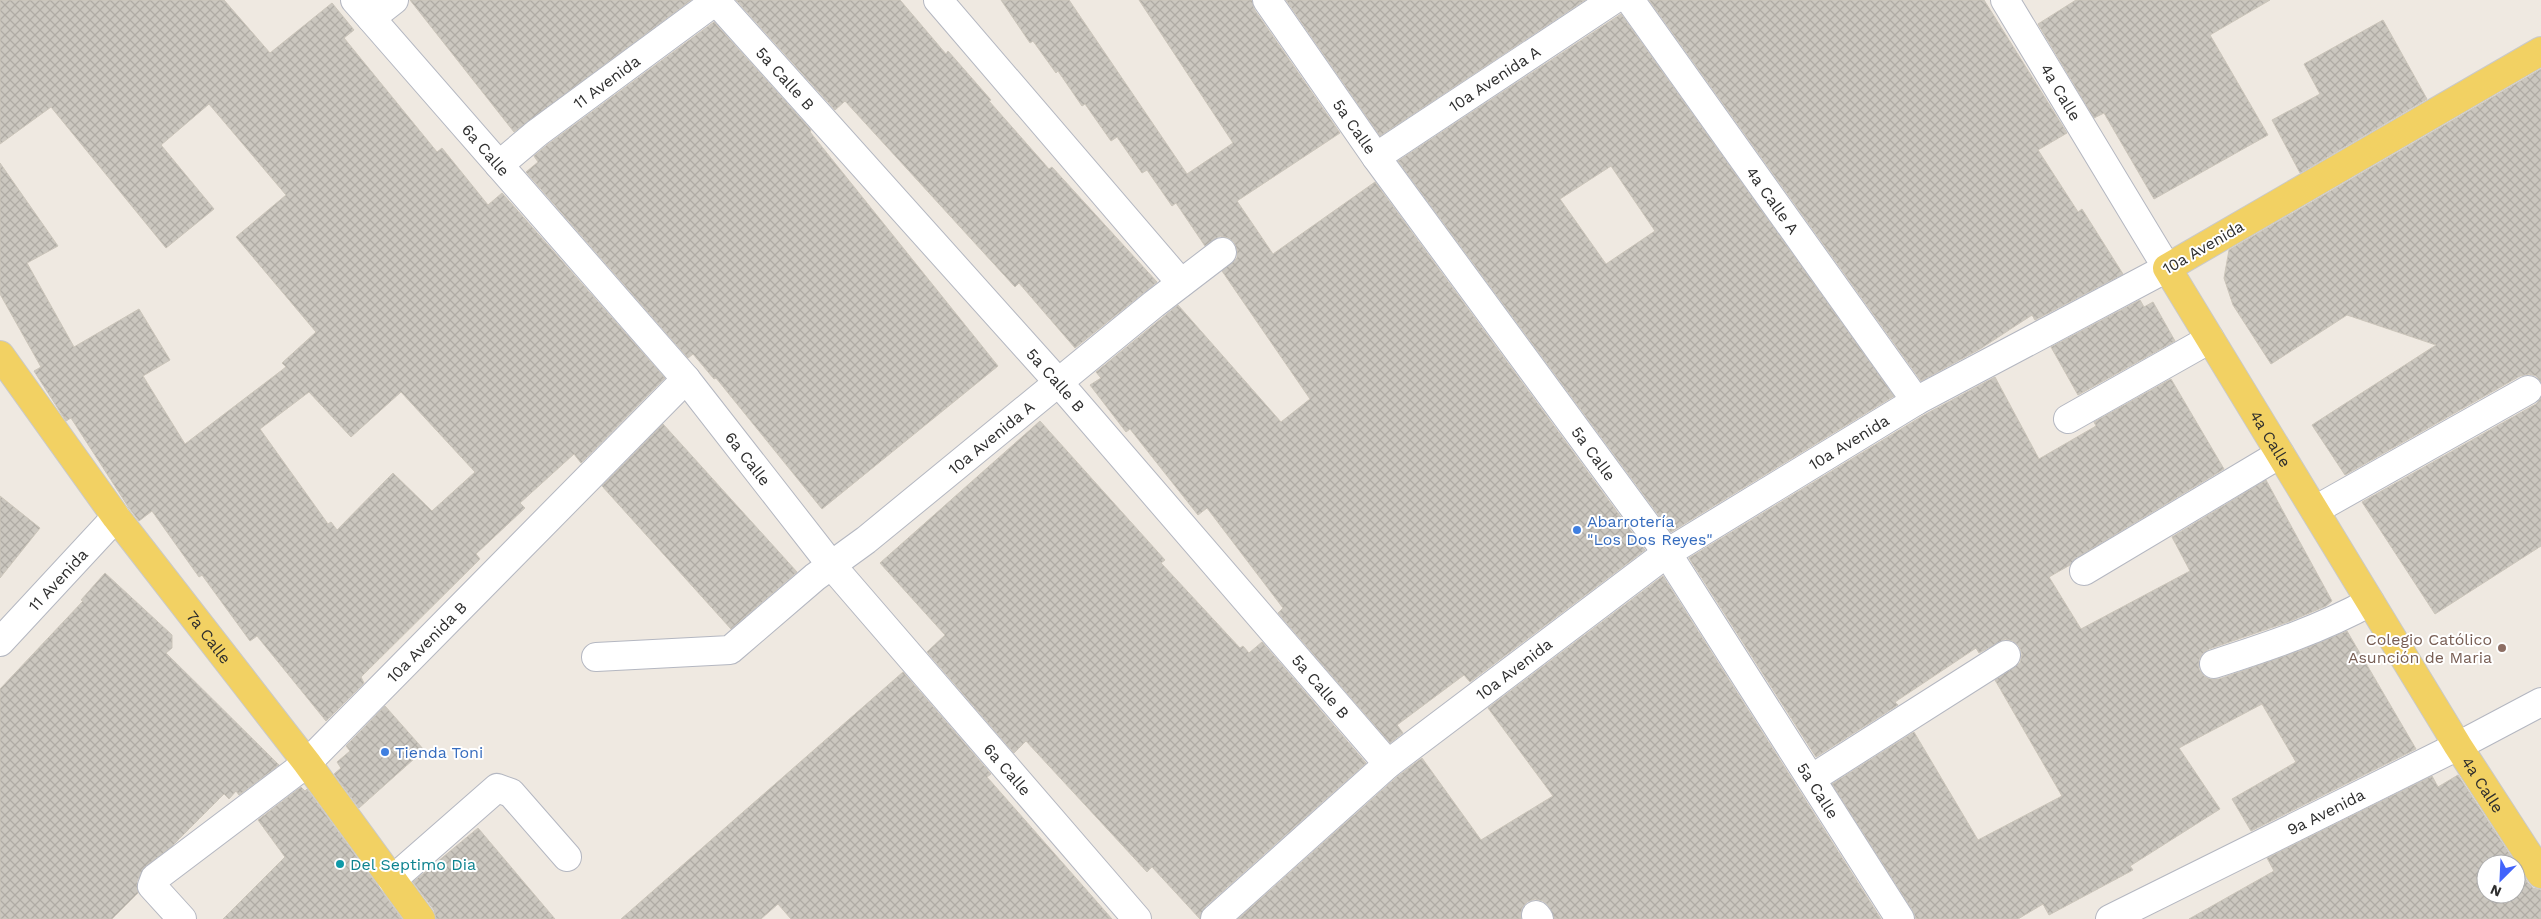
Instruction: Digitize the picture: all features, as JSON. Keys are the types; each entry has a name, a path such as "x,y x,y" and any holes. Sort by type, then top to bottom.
{"main road":[{"name":"10a Avenida","path":"2167,268 2541,51"},
{"name":"4a Calle","path":"2167,268 2458,746 2541,874"},
{"name":"7a Calle","path":"0,355 116,517 307,763 421,919"}],"street":[{"path":"363,9 394,0"},
{"name":"11 Avenida","path":"499,165 537,133 716,0"},
{"name":"5a Calle B","path":"716,0 1059,383 1388,764"},
{"path":"938,0 1181,283"},
{"name":"5a Calle","path":"1267,0 1376,157 1667,554 1900,919"},
{"name":"10a Avenida A","path":"1376,157 1613,0"},
{"name":"4a Calle A","path":"1630,0 1916,401"},
{"name":"4a Calle","path":"2005,0 2167,268"},
{"name":"6a Calle","path":"363,9 686,379 832,566 1137,919"},
{"name":"10a Avenida A","path":"596,657 730,650 815,577 832,566 1181,283 1222,252"},
{"name":"10a Avenida","path":"1215,919 1388,764 1667,554 1916,401 2167,268"},
{"path":"2068,419 2210,339"},
{"name":"10a Avenida B","path":"182,919 152,886 155,878 307,763 686,379"},
{"path":"2315,510 2528,390"},
{"path":"2084,572 2280,454"},
{"name":"11 Avenida","path":"0,642 116,517"},
{"path":"2214,664 2273,645 2349,614 2370,602"},
{"path":"1811,779 2006,655"},
{"name":"9a Avenida","path":"2110,919 2458,746 2541,702"},
{"path":"392,880 497,788 511,793 567,857"}],"building":[{"path":"0,0 224,0 270,53 332,3 354,30 344,38 437,152 442,148 488,205 502,193 665,378 581,463 574,454 520,503 525,508 476,554 480,559 361,677 364,683 326,721 257,636 250,641 202,575 199,577 152,511 139,521 129,508 71,418 66,421 34,371 41,367 0,294 0,163 58,246 27,263 74,347 139,309 170,360 143,376 185,444 286,367 282,363 316,332 236,237 286,195 209,104 161,145 214,209 166,248 51,107 0,144","holes":["309,392 351,437 401,392 475,472 432,511 393,473 337,530 331,522 328,524 260,429"]},
{"path":"410,0 691,0 514,132"},
{"path":"736,0 900,0 946,54 948,51 1049,169 1052,167 1157,282 1075,348 1019,283 1015,287 845,101 835,110"},
{"path":"1001,0 1069,0 1187,174 1233,143 1139,0 1252,0 1254,9 1340,133 1237,201 1273,254 1375,182 1645,550 1470,682 1464,675 1397,725 1403,733 1390,743 1278,613 1283,608 1207,508 1198,515 1130,429 1126,432 1090,385 1101,378 1096,372 1178,305 1281,422 1310,399 1222,271 1237,258 1234,242 1220,236 1205,246 1176,203 1172,206 1147,170 1142,173 1117,137 1111,141 1085,104 1082,106 1058,71 1056,73 1033,41 1030,43"},
{"path":"1286,0 1585,0 1380,136"},
{"path":"1649,0 1984,0 2067,133 2038,150 2078,212 2082,209 2123,274 2035,320 2032,315 1980,349 1921,381"},
{"path":"2076,0 2270,0 2210,35 2268,135 2154,199 2104,113 2094,118 2038,24"},
{"path":"1621,14 1894,396 1671,532 1398,161","holes":["1611,166 1655,231 1606,264 1560,199"]},
{"path":"2383,20 2427,99 2300,173 2272,120 2320,94 2304,64"},
{"path":"714,22 811,130 810,132 998,366 822,509 716,378 714,379 693,354 688,358 526,172 538,162 534,156 547,145"},
{"path":"2541,69 2541,382 2536,376 2529,374 2520,376 2345,475 2312,425 2436,345 2347,315 2271,364 2233,305 2224,278 2229,250"},
{"path":"2140,300 2144,307 2153,302 2175,341 2078,395 2051,347"},
{"path":"1995,377 2039,459 2096,426 2094,422 2171,379 2224,469 2076,558 2070,565 2049,577 2081,629 2190,571 2172,537 2266,480 2332,601 2326,606 2288,622 2209,649 2202,654 2199,660 2199,669 2204,676 2210,679 2219,679 2299,651 2347,631 2416,749 2251,831 2232,799 2296,762 2262,704 2179,748 2220,809 2130,866 2133,870 2049,915 2043,904 2018,919 1916,919 1913,911 1832,784 1914,732 1978,840 2062,796 1995,680 2020,663 2022,654 2019,646 2013,641 2005,639 1979,653 1976,648 1895,702 1898,705 1816,757 1689,558 1924,415"},
{"path":"2541,398 2541,546 2435,614 2362,502 2536,404"},
{"path":"1040,421 1165,560 1161,563 1240,648 1243,646 1249,653 1262,642 1366,763 1205,907 1200,919 1152,867 1147,872 1026,741 1014,753 927,652 945,635 880,563"},
{"path":"663,424 797,572 731,629 602,486"},
{"path":"0,496 40,528 0,578"},
{"path":"105,573 172,635 172,648 166,653 279,765 239,795 236,791 229,799 224,794 171,847 146,866 137,881 138,893 112,919 0,919 0,689 83,601 81,600"},
{"path":"1663,576 1881,919 1554,919 1548,905 1543,901 1535,899 1527,902 1522,908 1521,919 1238,919 1398,776 1422,758 1481,840 1553,796 1488,708"},
{"path":"903,672 991,774 987,777 1112,919 791,919 778,904 761,919 621,919"},
{"name":"Tienda Toni","path":"385,706 424,750 359,808 334,774 341,768 337,762 350,751 346,746"},
{"path":"2458,775 2509,854 2476,854 2476,904 2526,904 2526,880 2533,888 2541,890 2541,919 2189,919 2274,871 2267,858 2432,776 2438,787"},
{"path":"301,787 305,791 307,789 402,919 223,919 285,857 258,820"},
{"path":"478,828 555,919 436,919 434,910 413,882"}],"place":[{"name":"Abarrotería \"Los Dos Reyes\"","path":"1577,530"},
{"name":"Colegio Católico Asunción de Maria","path":"2502,648"},
{"name":"Tienda Toni","path":"385,752"},
{"name":"Del Septimo Dia","path":"340,864"}]}
